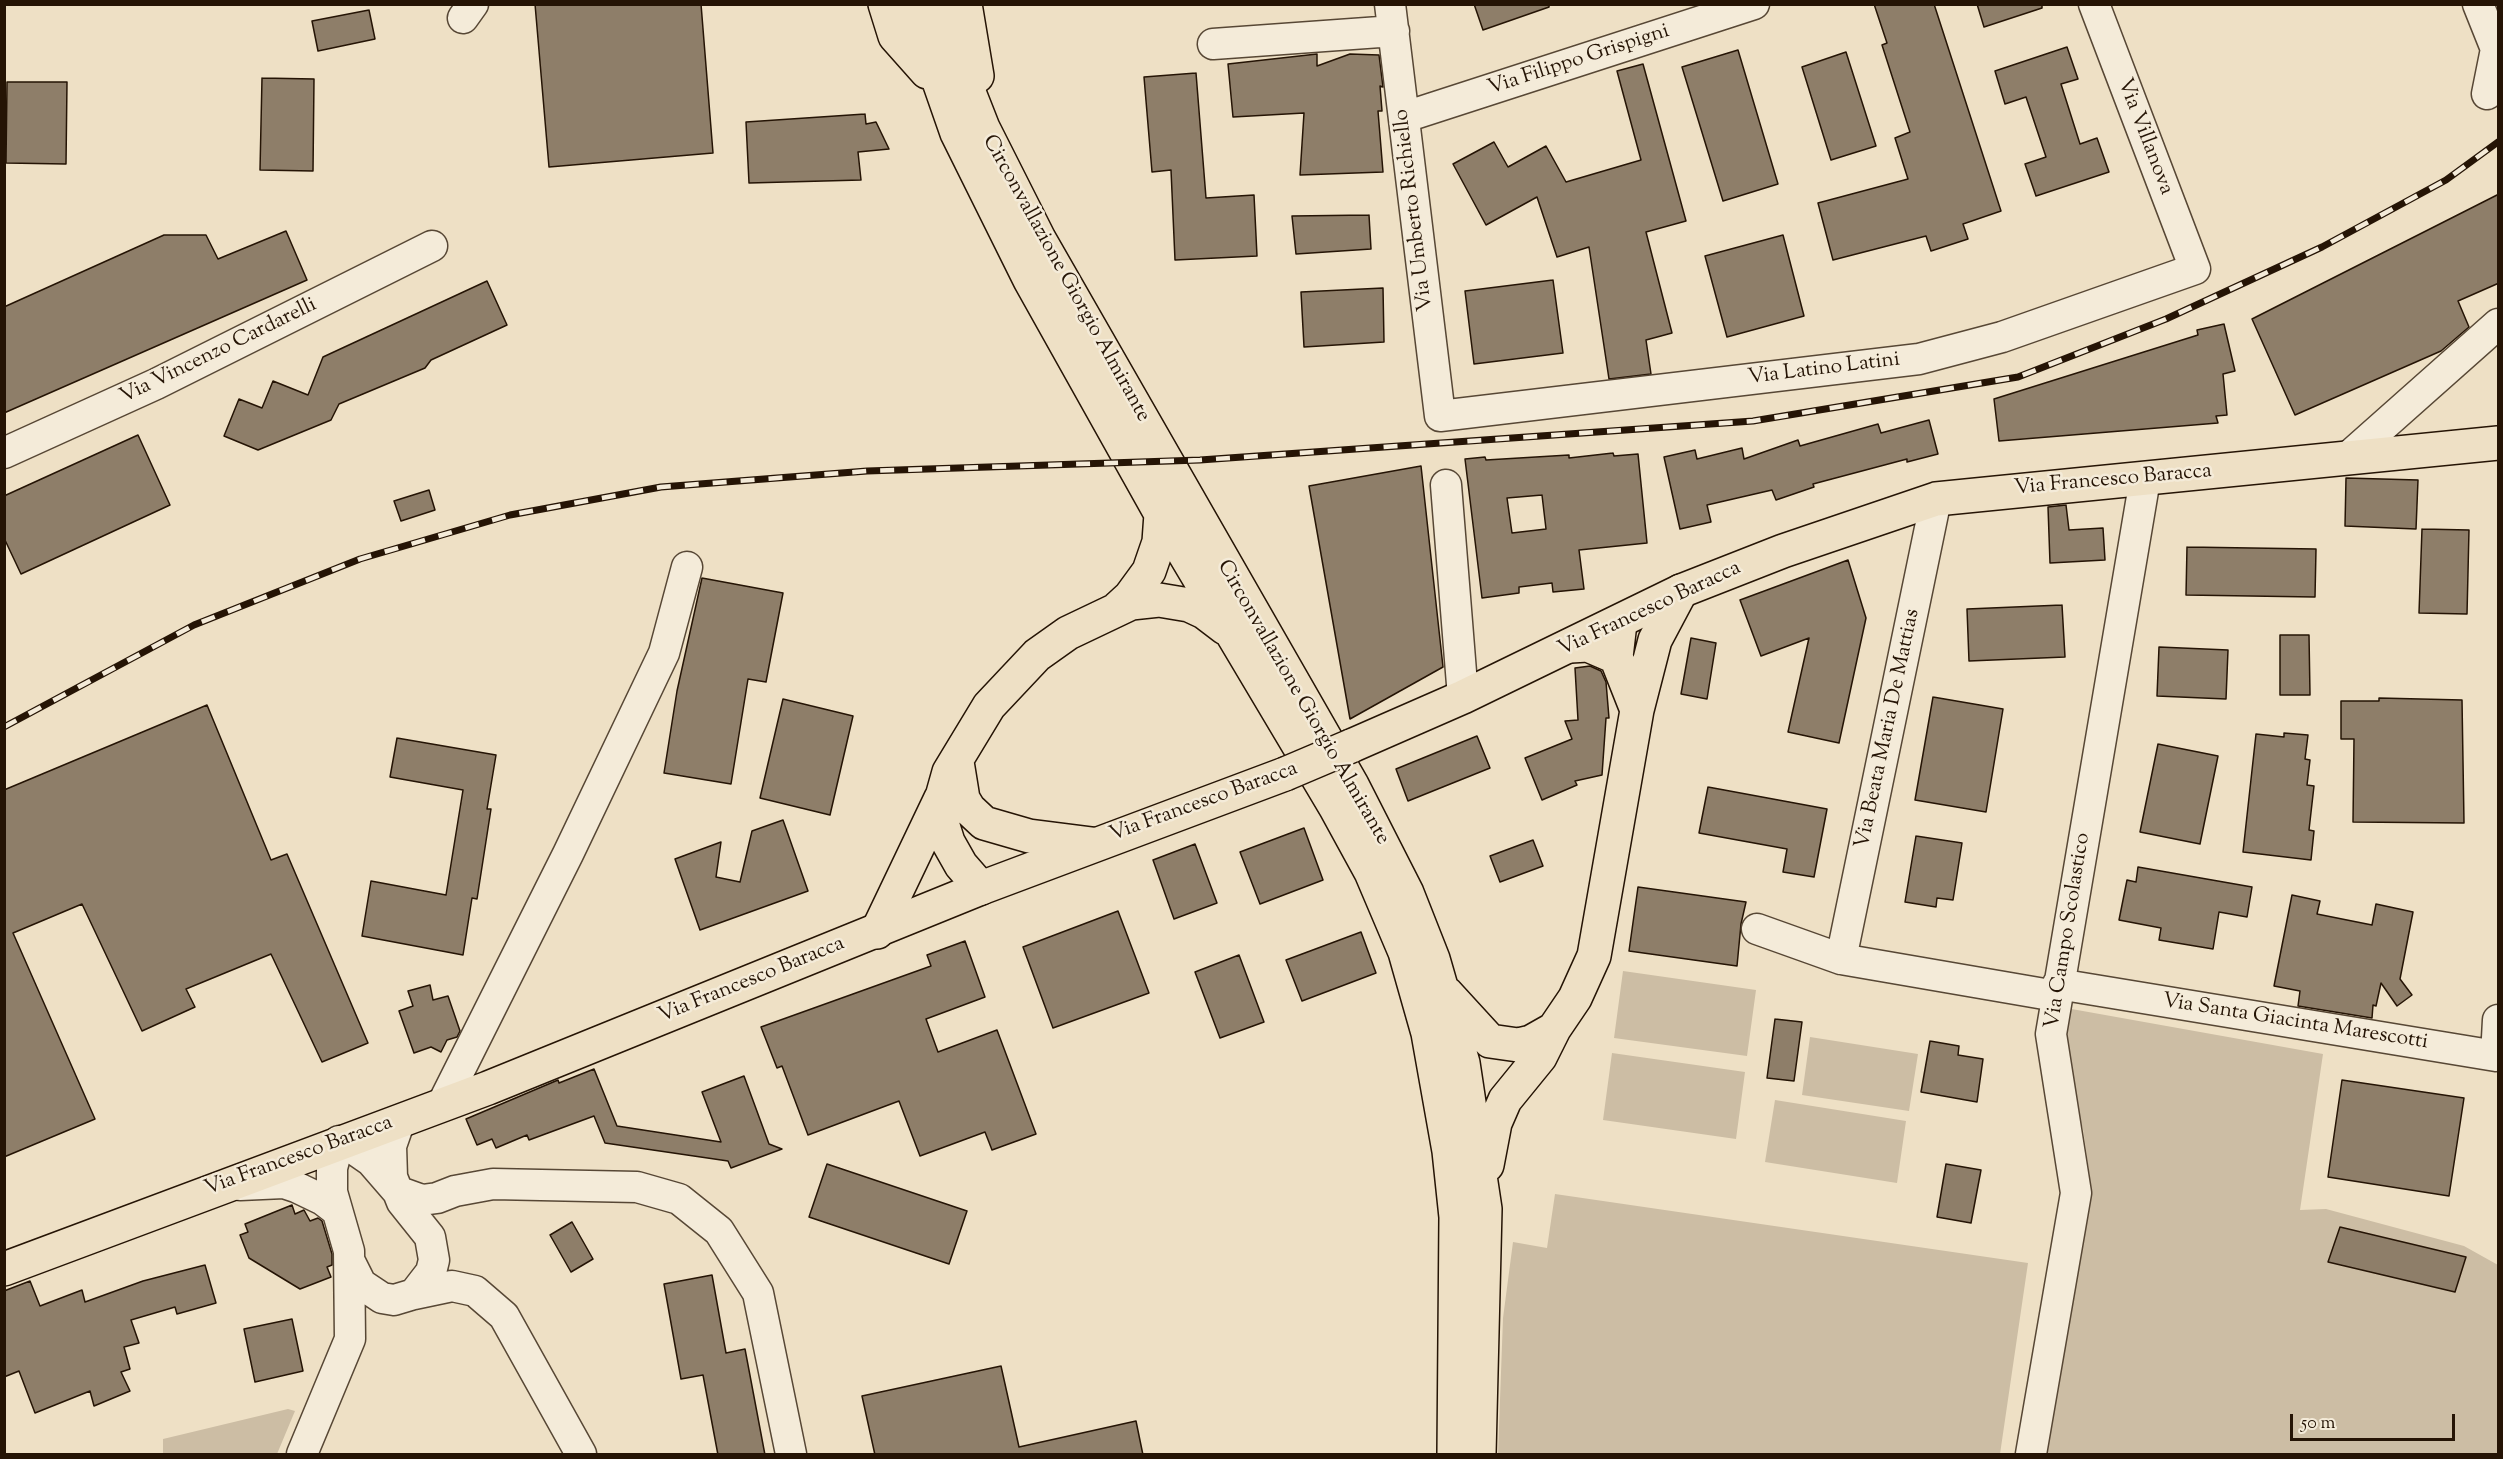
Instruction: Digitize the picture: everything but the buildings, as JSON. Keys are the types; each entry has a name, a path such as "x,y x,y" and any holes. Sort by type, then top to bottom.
{"main road":[{"path":"885,4 896,36 940,87"},
{"name":"Circonvallazione Giorgio Almirante","path":"912,4 957,133 1021,261 1161,514 1371,872 1405,952 1428,1033 1449,1151 1456,1216 1454,1455"},
{"name":"Circonvallazione Giorgio Almirante","path":"939,4 950,44 983,128 1039,239 1352,784 1407,893 1441,988 1463,1063 1485,1209 1479,1455"},
{"path":"965,4 973,44 983,128"},
{"name":"Via Francesco Baracca","path":"4,1269 339,1141 442,1105 1092,844 1285,774 1462,697 1570,646 1639,624 1681,591 1783,551 1936,499 2499,443"},
{"path":"1118,608 1130,597 1149,571 1159,542 1161,514"},
{"path":"981,888 961,865 948,842 943,826 955,803 949,772 989,706 1037,655 1068,633 1118,608 1138,602 1159,600 1189,605 1218,621 1240,646"},
{"path":"1485,1209 1486,1168 1495,1123 1504,1100 1540,1057 1554,1029 1575,998 1594,956 1636,710 1639,624 1620,623 1616,657 1636,710"},
{"path":"1570,646 1588,645 1616,657"},
{"path":"955,803 984,823 1006,831 1092,844"},
{"path":"877,932 955,803"},
{"path":"1441,988 1490,1041 1518,1045 1530,1042 1554,1029"}],"street":[{"name":"Via Filippo Grispigni","path":"1404,117 1754,4"},
{"name":"Via Villanova","path":"2094,4 2195,269"},
{"path":"2478,4 2496,49 2487,94"},
{"name":"Via Umberto Richiello","path":"1392,17 1440,416"},
{"path":"1213,44 1392,17"},
{"name":"Via Vincenzo Cardarelli","path":"4,453 156,384 432,246"},
{"name":"Via Latino Latini","path":"1440,416 1918,359 2002,337 2195,269"},
{"path":"2347,458 2499,324"},
{"name":"Via Campo Scolastico","path":"2031,1455 2076,1193 2051,1034 2145,479"},
{"path":"1446,485 1462,697"},
{"name":"Via Beata Maria De Mattias","path":"1841,959 1936,499"},
{"path":"442,1105 568,854 664,653 687,567"},
{"path":"1757,929 1841,959 2057,990"},
{"name":"Via Santa Giacinta Marescotti","path":"2057,990 2496,1056 2499,1020"},
{"path":"397,1191 391,1162 392,1146 400,1120"},
{"path":"302,1455 350,1338 350,1262 346,1236 332,1192 332,1168 339,1141 348,1144 371,1161 397,1191 408,1212 430,1237 433,1248 431,1272 404,1297 350,1338"},
{"path":"219,1187 284,1183 308,1191 336,1210"},
{"path":"397,1191 422,1200 493,1184 637,1187 679,1199 718,1231 758,1293 791,1455"},
{"path":"350,1262 361,1284 382,1298 404,1297 452,1286 475,1291 504,1316 581,1455"}],"shaded area":[{"path":"1623,971 1756,990 1747,1056 1614,1038"},
{"path":"2066,1008 2323,1054 2300,1210 2326,1209 2464,1246 2498,1265 2498,1454 2047,1454 2090,1178 2083,1129 2065,1070"},
{"path":"1810,1037 1918,1054 1909,1111 1802,1095"},
{"path":"1612,1053 1745,1072 1736,1139 1603,1120"},
{"path":"1775,1100 1906,1121 1897,1183 1765,1162"},
{"path":"1555,1194 2028,1263 2000,1454 1498,1454 1503,1318 1513,1242 1547,1248"},
{"path":"288,1409 295,1411 277,1454 163,1454 163,1439"}],"railway":[{"path":"4,727 194,625 360,559 510,515 661,487 867,471 1200,460 1753,421 2018,377 2166,319 2322,247 2446,180 2498,142"}]}
